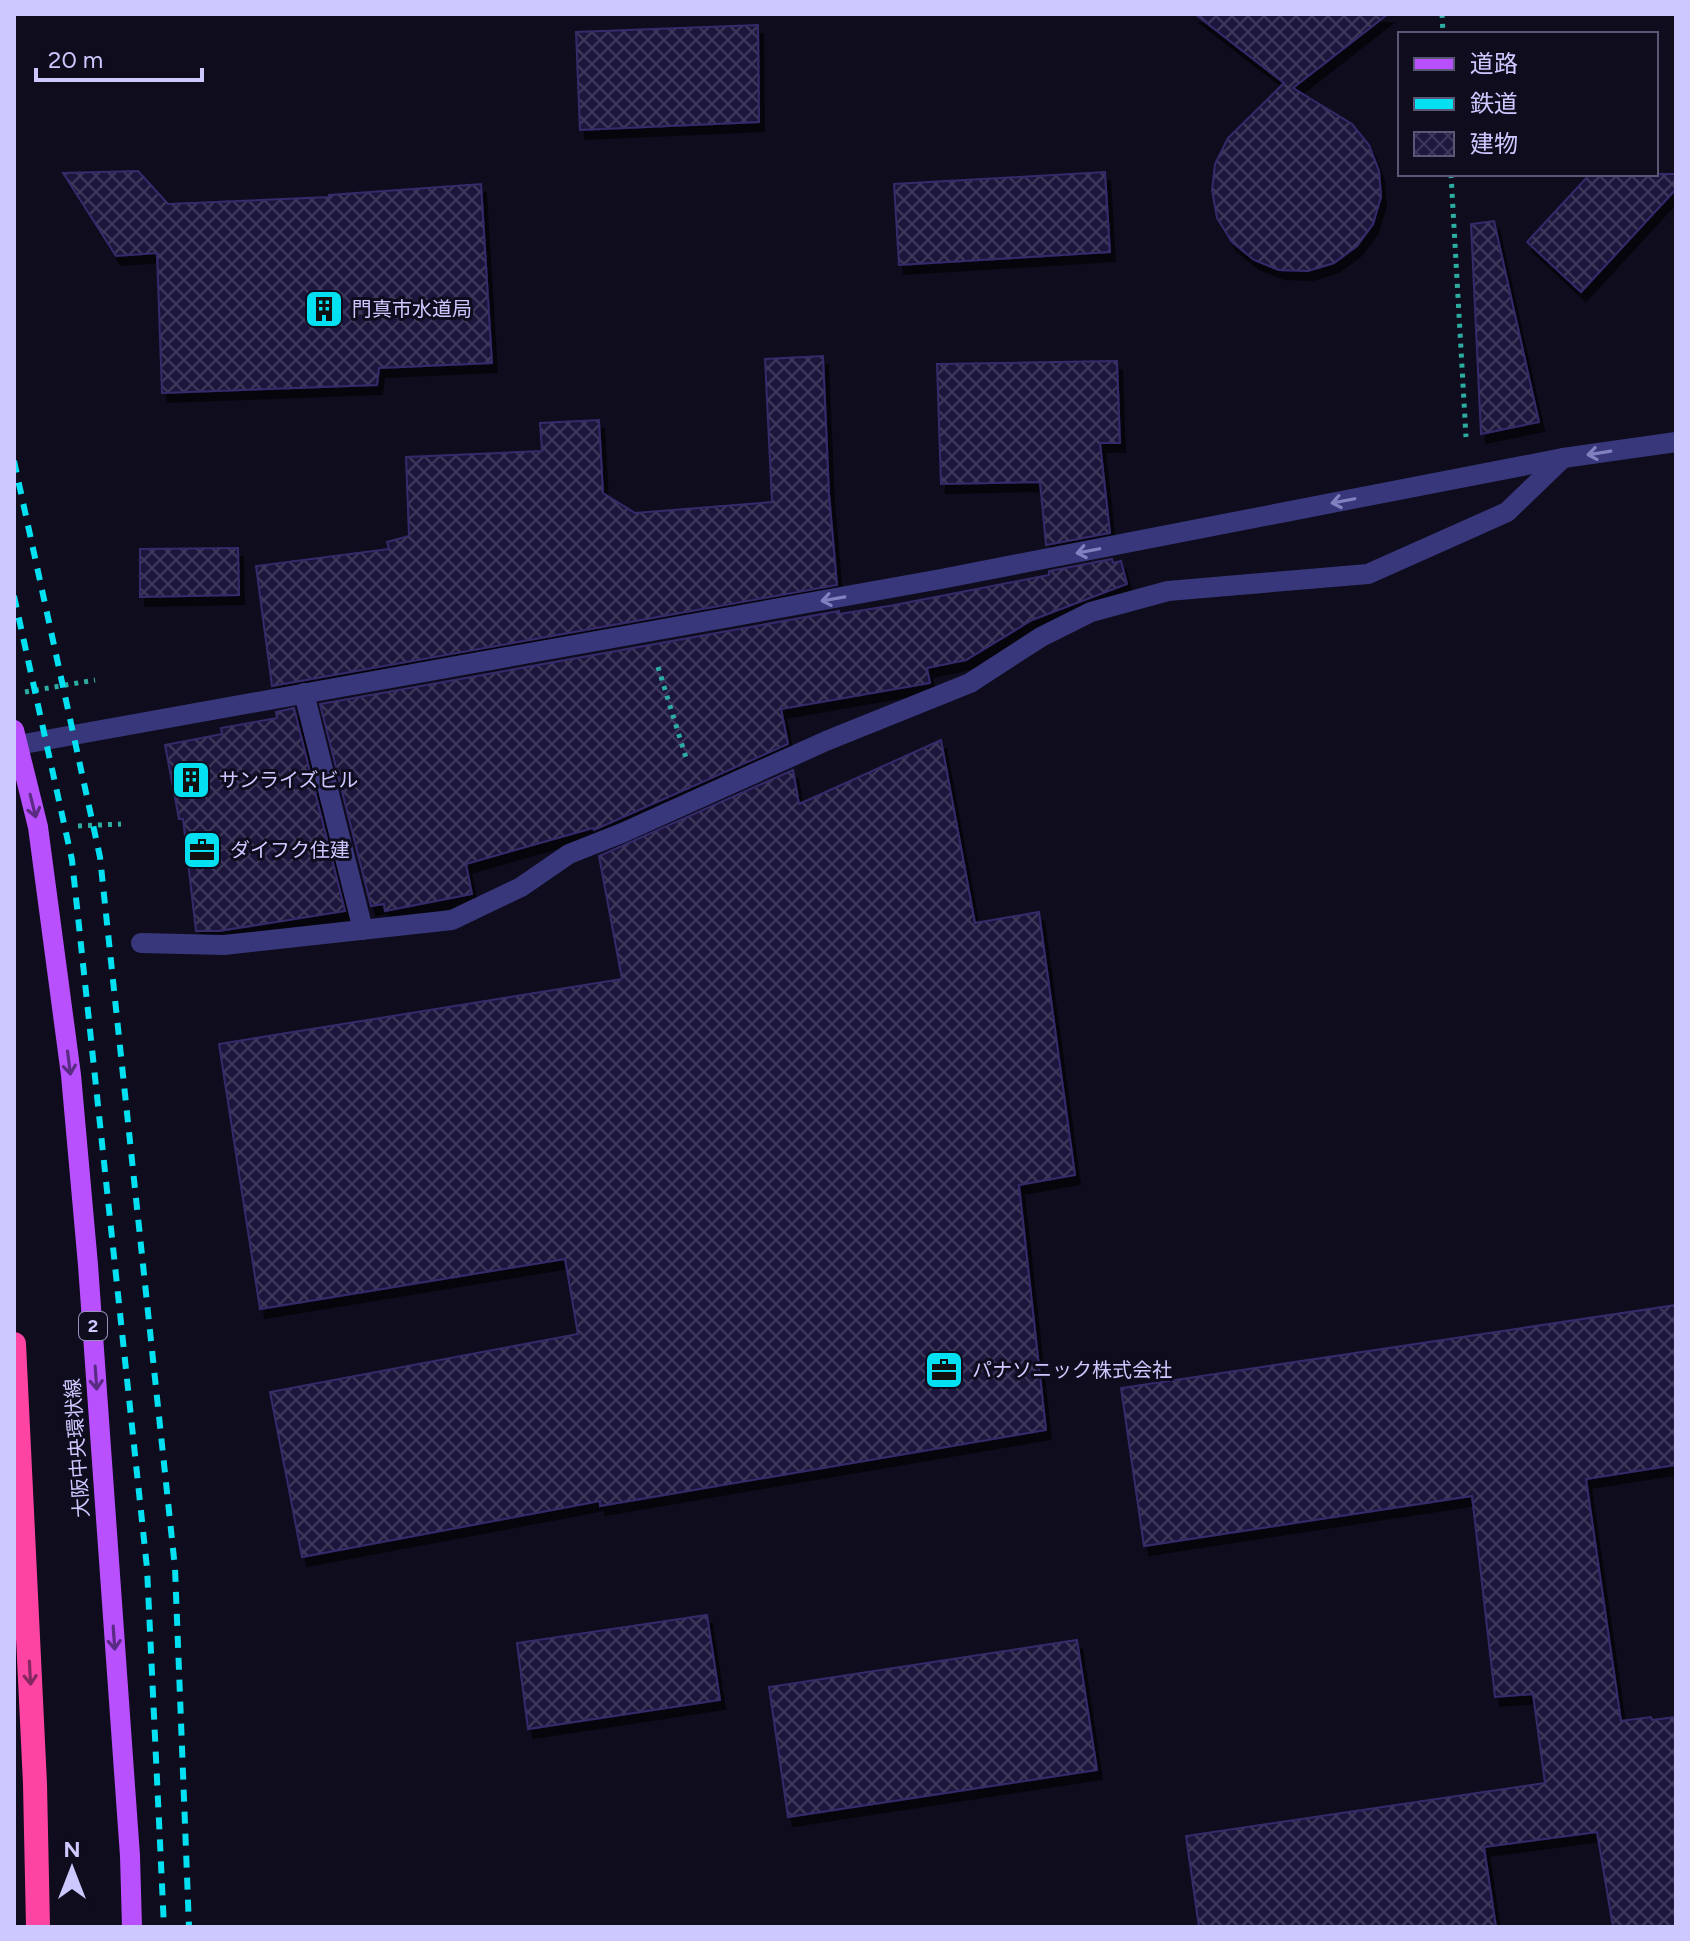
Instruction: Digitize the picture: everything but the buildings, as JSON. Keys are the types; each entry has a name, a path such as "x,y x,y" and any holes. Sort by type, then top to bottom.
{"highway":[{"path":"14,1344 35,1784 38,1927"}],"main road":[{"name":"大阪中央環状線","path":"16,738 38,827 71,1075 90,1280 129,1841 132,1927"}],"street":[{"path":"16,738 304,693 647,632 941,579 1563,458 1676,442"},
{"path":"141,943 224,945 452,920 521,887 569,854 970,683 1041,637 1091,612 1168,591 1368,574 1507,512 1563,458"},
{"path":"304,693 363,930"}],"path":[{"path":"1451,176 1468,477"},
{"path":"647,632 698,797"},
{"path":"14,694 95,680"}],"railway":[{"path":"14,461 100,857 175,1568 189,1927"},
{"path":"14,596 72,860 147,1568 164,1927"}],"place":[{"name":"門真市水道局","path":"324,309"},
{"name":"サンライズビル","path":"191,780"},
{"name":"ダイフク住建","path":"202,850"},
{"name":"パナソニック株式会社","path":"944,1370"}]}
